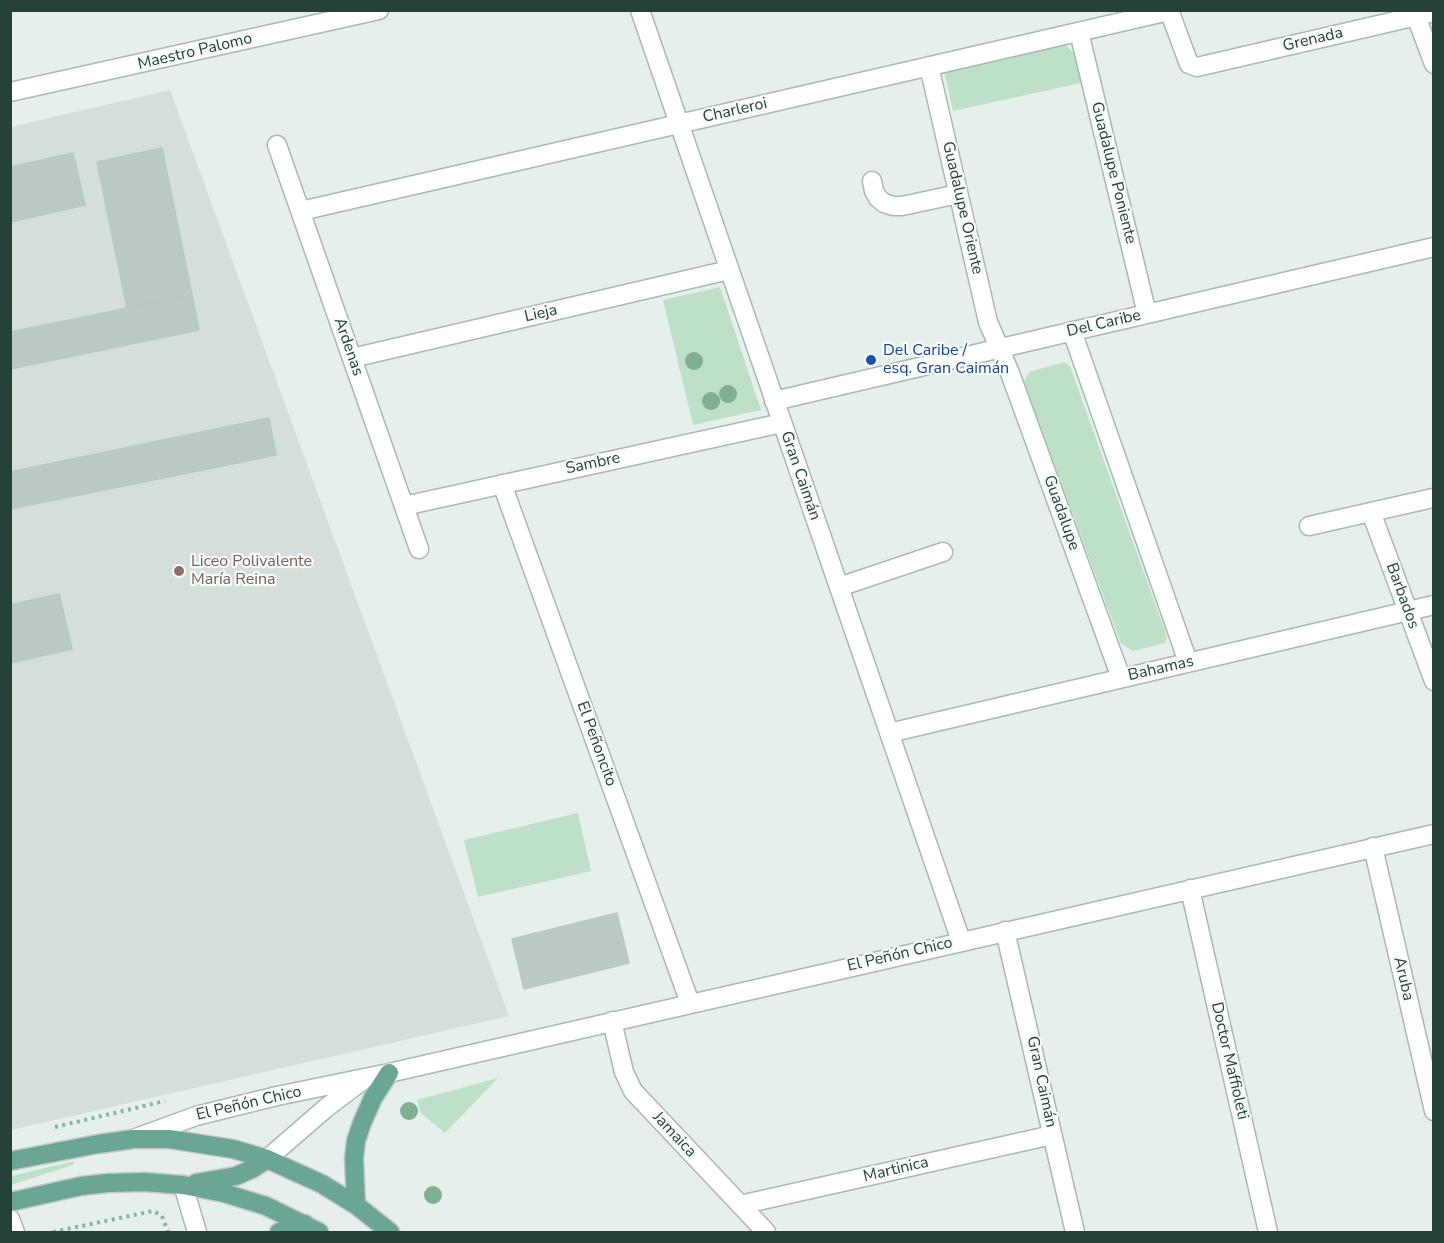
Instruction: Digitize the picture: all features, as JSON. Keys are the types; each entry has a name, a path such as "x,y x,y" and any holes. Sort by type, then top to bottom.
{"main road":[{"path":"356,1205 354,1158 357,1141 373,1098 389,1073"},
{"path":"10,1161 98,1143 134,1139 169,1138 234,1149 267,1159 322,1184 356,1205 390,1233"},
{"path":"183,1185 236,1176 267,1159"},
{"path":"10,1202 99,1184 144,1182 183,1185 224,1193 266,1206 312,1228"},
{"path":"279,1233 312,1228"}],"street":[{"name":"Maestro Palomo","path":"10,92 379,10"},
{"name":"Gran Caimán","path":"640,10 961,941"},
{"name":"Charleroi","path":"301,211 1169,11"},
{"name":"Grenada","path":"1169,11 1188,59 1193,66 1201,67 1425,14"},
{"path":"1425,14 1434,64"},
{"name":"Guadalupe Poniente","path":"1079,32 1147,314"},
{"name":"Guadalupe Oriente","path":"929,66 988,322 999,348"},
{"name":"Ardenas","path":"277,145 419,549"},
{"path":"872,181 878,198 893,206 958,194"},
{"name":"Del Caribe","path":"774,401 1434,248"},
{"name":"Lieja","path":"352,358 729,270"},
{"path":"1072,331 1188,662"},
{"name":"Guadalupe","path":"999,348 1121,678"},
{"name":"Sambre","path":"404,506 782,423"},
{"name":"El Peñoncito","path":"502,484 690,1003"},
{"path":"1309,526 1433,498"},
{"name":"Barbados","path":"1371,512 1434,681"},
{"path":"838,587 943,552"},
{"name":"Bahamas","path":"889,733 1434,604"},
{"name":"El Peñón Chico","path":"134,1139 196,1116 1434,834"},
{"name":"Aruba","path":"1372,847 1434,1111"},
{"name":"Doctor Maffioleti","path":"1190,889 1268,1233"},
{"name":"Gran Caimán","path":"1005,931 1075,1233"},
{"name":"Jamaica","path":"612,1021 624,1072 633,1091 766,1233"},
{"name":"El Peñón Chico","path":"267,1159 326,1108 367,1077"},
{"name":"Martinica","path":"740,1205 1052,1136"},
{"path":"183,1185 197,1233"},
{"path":"10,1219 15,1233"}],"path":[{"path":"45,1129 170,1100"},
{"path":"53,1233 153,1211 162,1216 168,1233"}],"shaded area":[{"name":"Liceo Polivalente María Reina","path":"170,90 509,1016 11,1130 10,127"}],"green space":[{"path":"1065,44 1074,54 1081,83 953,111 944,71"},
{"path":"720,287 761,410 693,425 663,300"},
{"path":"1064,362 1070,366 1167,637 1165,643 1133,651 1121,644 1024,382 1029,372"},
{"path":"578,813 591,871 478,897 464,840"},
{"path":"498,1078 445,1133 421,1113 417,1100"},
{"path":"74,1161 73,1165 11,1185 11,1176"}],"building":[{"path":"162,148 192,295 127,308 97,162"},
{"path":"73,153 85,205 10,222 10,167"},
{"path":"192,295 199,330 10,369 10,332"},
{"path":"269,418 276,455 10,509 10,472"},
{"path":"59,594 72,649 10,663 10,605"},
{"path":"617,913 629,963 524,989 512,939"}],"place":[{"name":"Del Caribe / esq. Gran Caimán","path":"871,360"},
{"name":"Liceo Polivalente María Reina","path":"179,571"}]}
